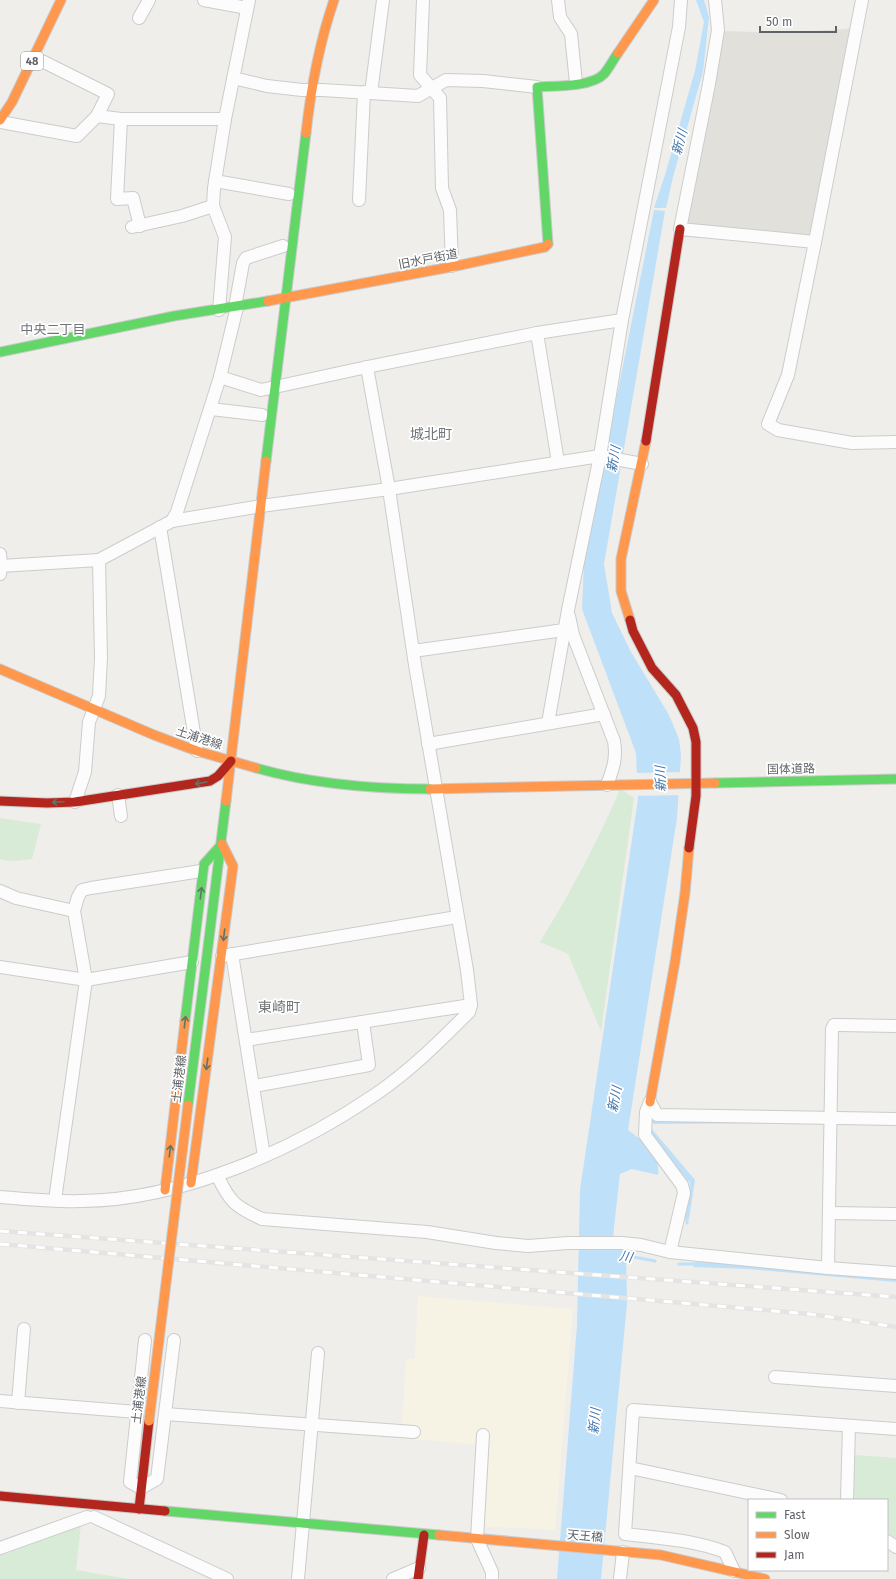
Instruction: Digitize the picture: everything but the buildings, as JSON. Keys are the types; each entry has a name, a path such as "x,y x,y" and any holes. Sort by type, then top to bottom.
{"street":[{"name":"48","path":"0,121 12,102 61,0"},
{"path":"139,18 149,0"},
{"path":"204,0 248,4 225,119 215,181 213,206 225,238 219,310"},
{"path":"0,801 47,803 75,802 210,781 218,776 231,761 274,388 311,90 318,54 334,0"},
{"path":"359,200 367,93 383,0"},
{"path":"423,0 420,75 440,98 442,188 450,210 452,266"},
{"path":"558,0 560,17 571,34 576,84"},
{"path":"233,78 267,86 418,96 446,80 483,81 538,87 576,84 596,80 603,76 654,0"},
{"path":"548,723 564,630 600,456 622,320 679,27 682,0"},
{"path":"670,1252 684,1193 682,1185 645,1135 646,1112 650,1102 684,901 688,852 697,784 696,742 693,728 676,695 652,668 642,651 626,609 621,591 621,560 642,464 680,229 709,84 718,30 715,0"},
{"path":"862,0 788,375 768,424 778,430 852,443 896,442"},
{"path":"0,121 77,136 98,116 108,94 42,61"},
{"name":"旧水戸街道","path":"0,352 174,316 219,310 286,298 542,248 549,243 538,87"},
{"path":"98,116 120,119 225,119"},
{"path":"120,119 117,198 133,198 136,227 182,216 213,206"},
{"path":"215,181 289,194"},
{"path":"680,229 815,242"},
{"path":"172,521 177,512 220,377 236,307 243,263 246,258 283,246"},
{"path":"220,377 260,390 537,333 622,320"},
{"path":"537,333 558,462"},
{"path":"0,1197 82,1202 113,1199 165,1190 217,1175 264,1156 325,1127 377,1093 428,1052 469,1012 471,1005 467,970 428,744 389,489 366,367"},
{"path":"210,409 262,415"},
{"path":"0,565 99,560 172,521 261,506 389,489 600,456 642,464"},
{"path":"160,528 198,751"},
{"path":"75,802 85,772 89,722 99,696 102,658 99,560"},
{"path":"568,610 573,635 614,741 616,753 607,785"},
{"path":"413,651 564,630"},
{"name":"土浦港線","path":"0,669 154,735 231,761 222,844 139,1508"},
{"path":"428,744 604,714"},
{"name":"国体道路","path":"231,761 277,774 317,781 366,787 436,790 896,778"},
{"path":"118,795 121,816"},
{"path":"165,1190 204,864 222,844 233,866 227,955 191,1183"},
{"path":"55,1200 86,980 74,911 78,897 82,890 200,871"},
{"path":"0,891 16,898 74,911"},
{"path":"227,955 457,917"},
{"path":"227,955 246,1040 264,1156"},
{"path":"0,967 86,980 192,962"},
{"path":"246,1040 471,1005"},
{"path":"254,1086 369,1065 363,1022"},
{"path":"828,1268 829,1118 832,1029 834,1025 896,1026"},
{"path":"650,1102 657,1115 896,1119"},
{"path":"217,1175 231,1201 244,1211 262,1218 427,1232 461,1238 528,1246 568,1243 622,1243 641,1245 670,1252 828,1268 896,1273"},
{"path":"829,1213 896,1214"},
{"path":"18,1403 24,1329"},
{"path":"145,1340 130,1482 141,1488 157,1479 174,1340"},
{"path":"298,1579 318,1353"},
{"path":"775,1378 896,1386"},
{"path":"0,1401 137,1412"},
{"path":"734,1571 725,1552 706,1545 680,1540 626,1534 633,1410 896,1429"},
{"path":"165,1414 414,1432"},
{"path":"847,1499 849,1426"},
{"path":"483,1435 477,1539 492,1572 492,1579"},
{"path":"630,1468 776,1499"},
{"path":"0,1496 139,1508"},
{"name":"天王橋","path":"139,1508 424,1535 661,1555 766,1579"},
{"path":"0,1548 91,1517 227,1579"},
{"path":"393,1579 419,1573 424,1535"},
{"path":"618,1551 620,1579"}],"shaded area":[{"path":"857,28 815,242 683,230 724,31 786,33"},
{"path":"418,1296 573,1309 555,1530 476,1526 480,1445 401,1438 406,1359 415,1359"}],"green space":[{"path":"620,789 634,798 601,1031 568,954 540,942 583,867"},
{"path":"0,818 41,824 32,859 11,861 0,859"},
{"path":"855,1455 896,1458 896,1538 888,1533 888,1499 854,1499"},
{"path":"81,1524 76,1570 129,1579 0,1579 0,1552"}],"water":[{"name":"新川","path":"696,0 704,0 709,17 703,72 673,177 666,208 654,208 695,71 704,22"},
{"path":"654,210 665,211 604,564 612,613 631,652 669,715 679,739 681,755 677,818 628,1130 645,1144 654,1154 657,1161 658,1175 632,1169 620,1174 613,1241 626,1255 627,1303 601,1579 557,1579 577,1325 580,1190 638,799 636,753 582,609 584,561"},
{"path":"827,1119 828,1207 823,1206 824,1123 651,1124 652,1129 695,1180 689,1219 685,1219 690,1183 652,1136 648,1120"},
{"path":"695,1262 748,1263 896,1276 896,1282 748,1269 693,1267"}],"pier":[{"path":"682,772 680,795 636,796 635,773"}],"waterway":[{"path":"687,1217 687,1223"},
{"name":"川","path":"623,1255 655,1261"},
{"path":"679,1264 697,1264"}],"railway":[{"path":"0,1231 896,1297"},
{"path":"0,1244 810,1314 896,1327"}],"traffic: fast":[{"path":"548,244 537,87 582,84 591,81 606,72 618,53"},
{"path":"266,461 306,133"},
{"path":"0,352 174,316 268,301"},
{"path":"256,768 320,782 364,787 430,789"},
{"path":"715,783 896,779"},
{"path":"206,963 226,801"},
{"path":"185,1021 204,864 222,844"},
{"path":"188,1105 206,963"},
{"path":"165,1511 439,1535"}],"traffic: slow":[{"path":"0,120 12,102 61,0"},
{"path":"306,133 316,66 334,0"},
{"path":"618,53 654,0"},
{"path":"268,301 456,266 545,247 548,244"},
{"path":"630,620 621,591 621,559 646,441"},
{"path":"226,801 266,461"},
{"path":"0,669 154,735 197,751 256,768"},
{"path":"430,789 715,783"},
{"path":"191,1183 233,866 222,844"},
{"path":"650,1102 675,962 685,893 689,848"},
{"path":"165,1190 185,1021"},
{"path":"149,1421 188,1105"},
{"path":"439,1535 661,1555 765,1579"}],"traffic: jam":[{"path":"646,441 680,229"},
{"path":"630,620 633,631 652,668 676,695 693,728 696,742 696,796 689,848"},
{"path":"0,801 47,803 75,802 210,781 218,776 231,761"},
{"path":"139,1509 149,1421"},
{"path":"0,1496 165,1511"},
{"path":"418,1579 424,1535"}],"district":[{"name":"中央二丁目","path":"53,329"},
{"name":"城北町","path":"431,434"},
{"name":"東崎町","path":"279,1007"}]}
